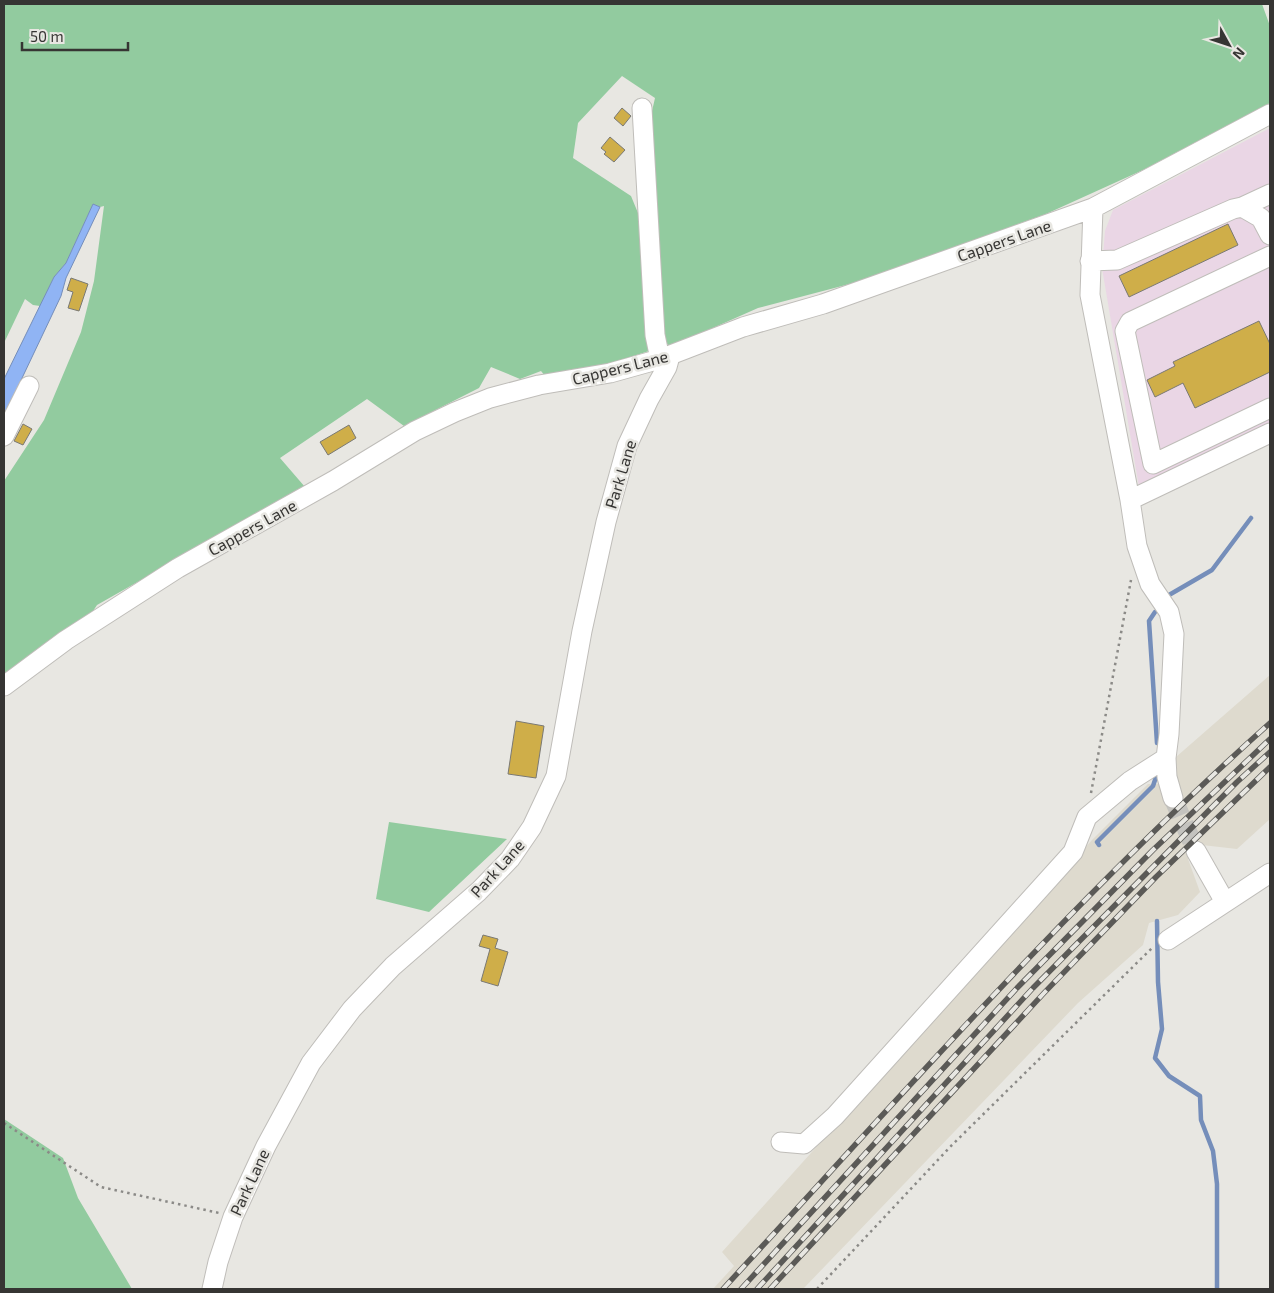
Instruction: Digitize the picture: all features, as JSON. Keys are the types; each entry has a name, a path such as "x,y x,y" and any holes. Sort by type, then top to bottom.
{"street":[{"path":"642,108 655,335 665,357"},
{"name":"Cappers Lane","path":"4,686 66,640 178,568 333,481 415,431 490,398 539,385 610,373 665,357 743,327 823,304 1093,208 1270,114"},
{"path":"1090,261 1117,260 1232,208 1242,207 1270,194"},
{"path":"1242,207 1261,218 1270,235"},
{"path":"1093,208 1090,295 1130,500 1137,546 1150,584 1169,612 1174,634 1166,758 1167,777 1173,798"},
{"path":"1270,256 1130,322 1125,331 1153,464 1270,408"},
{"name":"Park Lane","path":"212,1289 232,1217 266,1146 311,1062 352,1009 393,966 479,892 510,859 532,827 556,776 582,630 606,522 627,446 648,399 666,367 665,357"},
{"path":"4,436 29,386"},
{"path":"1130,500 1270,433"},
{"path":"781,1142 804,1144 835,1116 1073,852 1087,817 1130,780 1166,758"},
{"path":"1196,851 1225,902"},
{"path":"1168,940 1270,873"}],"path":[{"path":"1087,817 1131,576"},
{"path":"817,1289 951,1146 1149,948"},
{"path":"4,1123 101,1187 232,1217"}],"shaded area":[{"path":"1270,128 1270,442 1142,505 1102,268 1105,231 1113,210"},
{"path":"1270,675 1270,819 1237,849 1202,845 1188,859 1200,892 1178,915 1149,923 1143,945 1078,1003 803,1289 713,1289 734,1266 722,1252 1092,840 1148,784 1160,784 1173,772 1176,757"}],"green space":[{"path":"4,4 1262,4 1270,26 1270,103 1143,170 1046,214 861,281 758,308 670,347 660,336 650,120 655,98 622,76 578,123 573,158 631,196 638,213 640,238 645,243 649,351 596,368 546,377 541,371 520,379 491,367 479,388 404,426 367,399 280,458 305,487 97,605 89,617 4,676 4,481 44,420 81,332 94,281 104,206 100,207 93,204 66,263 54,277 40,306 33,305 25,299 4,343"},
{"path":"389,822 507,839 429,912 376,899"},
{"path":"4,1119 63,1158 78,1198 132,1289 4,1289"}],"water":[{"path":"93,204 100,207 66,278 61,296 4,416 4,379 54,277 66,263"}],"building":[{"path":"622,108 631,116 623,126 614,118"},
{"path":"610,137 625,150 614,162 604,154 606,152 601,148"},
{"path":"1228,224 1238,245 1129,297 1119,276"},
{"path":"71,278 88,284 79,311 68,308 73,292 67,290"},
{"path":"1259,321 1270,344 1270,372 1195,408 1183,383 1155,397 1147,380 1175,366 1173,362"},
{"path":"23,424 32,429 23,445 14,441"},
{"path":"349,425 356,438 328,455 320,442"},
{"path":"516,721 544,726 536,778 508,774"},
{"path":"483,935 498,939 495,948 508,952 498,986 481,981 490,949 479,946"}],"waterway":[{"path":"1169,595 1212,570 1251,518"},
{"path":"1155,612 1149,621 1157,743"},
{"path":"1099,845 1097,842 1153,786 1157,774"},
{"path":"1157,921 1158,982 1162,1029 1155,1058 1169,1076 1200,1096 1201,1120 1213,1151 1217,1184 1217,1289"}],"tunnel":[{"path":"1173,798 1196,851"}],"railway":[{"path":"723,1289 923,1071 1058,928 1127,858 1270,723"},
{"path":"741,1289 1017,988 1153,850 1270,739"},
{"path":"757,1289 1033,988 1237,782 1270,752"},
{"path":"770,1289 1044,993 1156,877 1270,767"}]}
